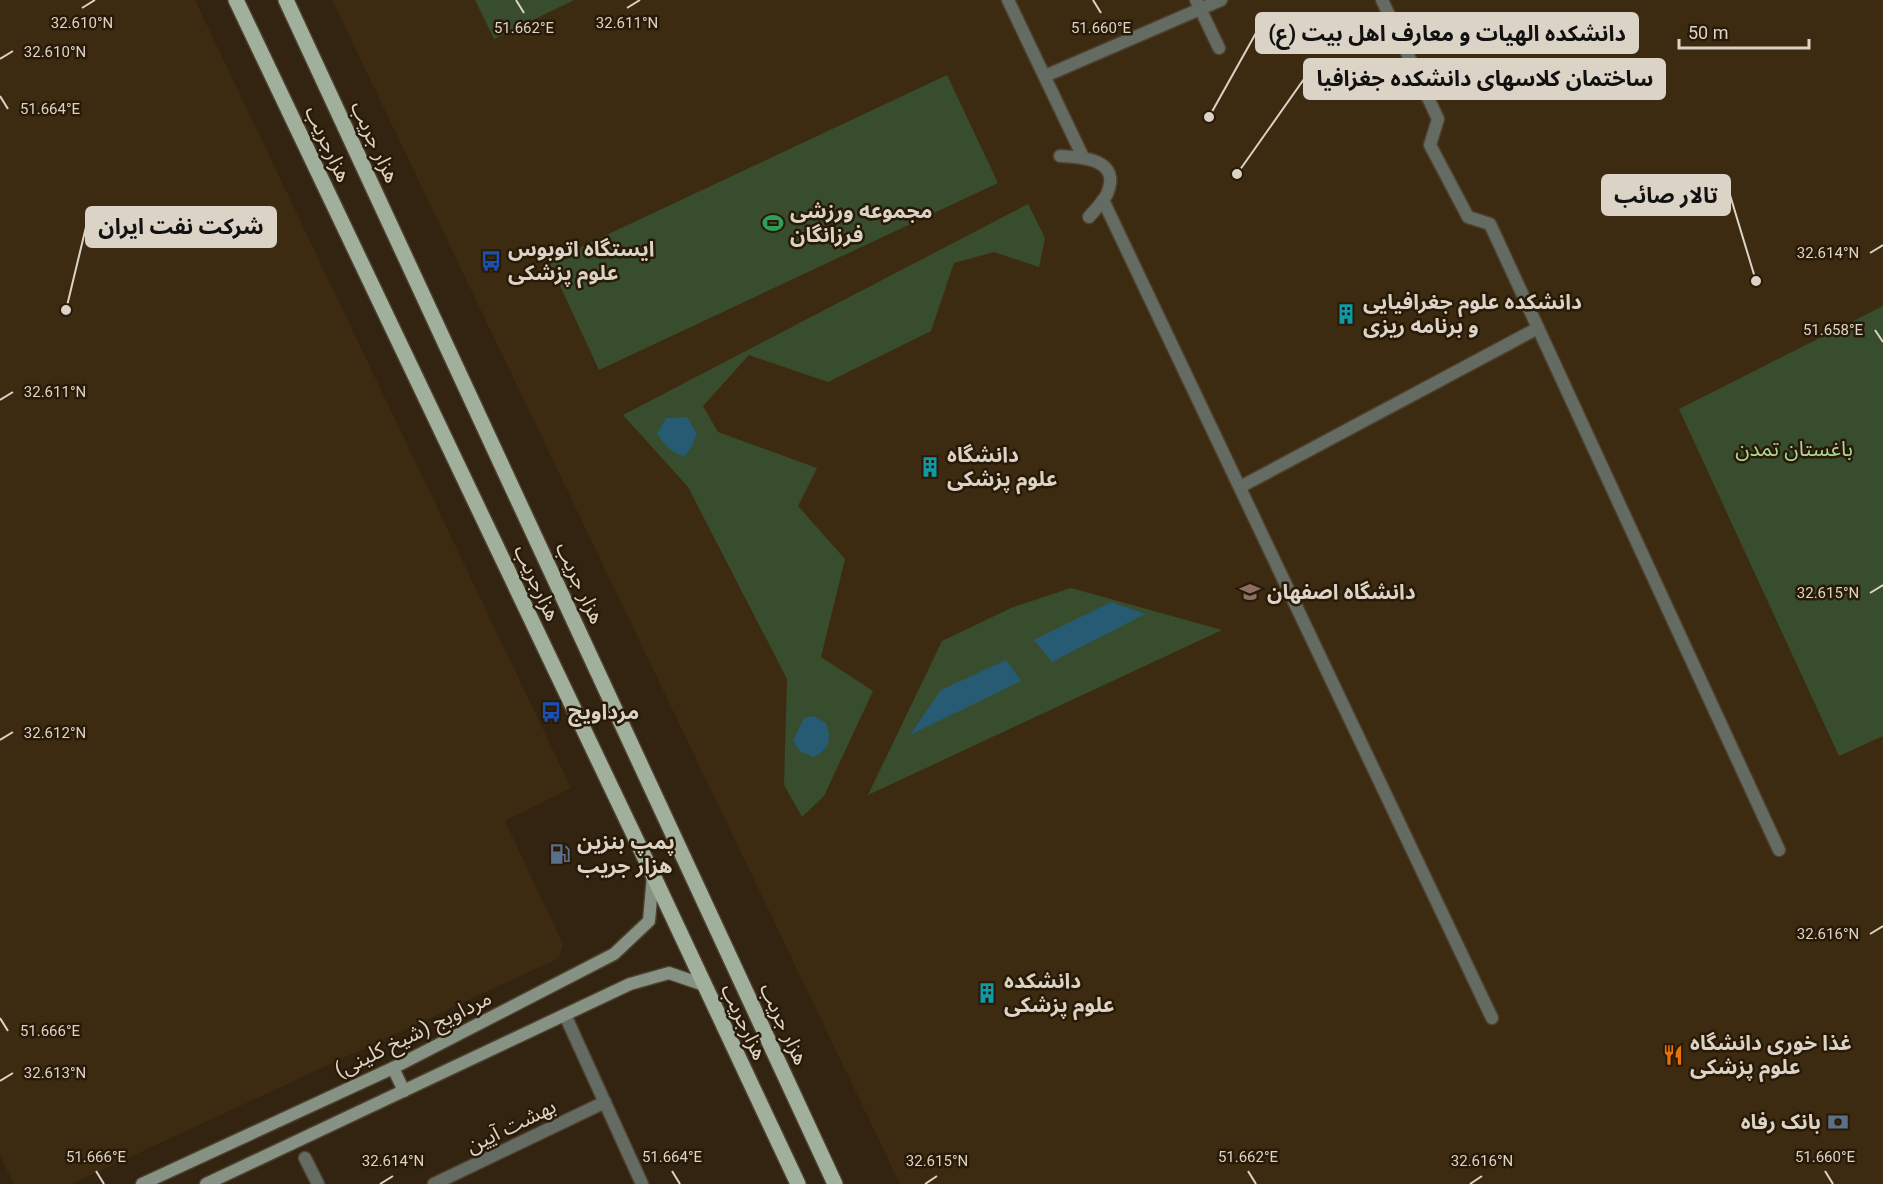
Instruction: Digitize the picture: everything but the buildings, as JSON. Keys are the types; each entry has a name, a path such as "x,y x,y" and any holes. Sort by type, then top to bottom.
{"main road":[{"name":"هزارجریب","path":"236,0 798,1184"},
{"name":"هزار جریب","path":"286,0 835,1184"},
{"name":"مرداویج (شیخ کلینی)","path":"142,1184 393,1068 614,954 649,921 653,875"},
{"path":"206,1184 630,984 669,974 704,985"},
{"path":"393,1068 404,1091"}],"street":[{"path":"1008,0 1083,157"},
{"path":"1045,76 1198,4 1221,0"},
{"path":"1382,0 1438,120 1430,145 1468,217 1490,224 1779,850"},
{"path":"1198,4 1219,48"},
{"path":"1060,156 1083,157 1102,164 1109,173 1110,183 1103,200 1089,217"},
{"path":"1103,200 1492,1017"},
{"path":"1240,487 1538,328"},
{"path":"565,1015 642,1184"},
{"name":"بهشت آیین","path":"434,1184 605,1102"},
{"path":"305,1158 318,1184"}],"shaded area":[{"path":"0,0 195,0 571,788 505,821 563,944 559,958 72,1184 14,1184 0,1156"},
{"name":"دانشگاه اصفهان","path":"332,0 1883,0 1883,1184 900,1184"}],"green space":[{"path":"475,0 574,0 494,39"},
{"name":"مجموعه ورزشی فرزانگان","path":"947,75 998,183 599,370 549,262"},
{"path":"1028,204 1045,238 1039,267 994,252 954,263 931,331 828,382 749,355 703,406 718,432 817,468 798,506 845,559 821,657 873,691 824,796 802,817 784,785 787,679 688,487 623,415"},
{"name":"باغستان تمدن","path":"1883,306 1883,736 1839,756 1679,409"},
{"path":"1071,588 1222,630 868,795 942,641 1011,608"}],"water":[{"path":"687,417 697,434 684,457 669,449 657,434 666,418"},
{"path":"1111,602 1145,614 1052,662 1034,640"},
{"path":"1006,660 1021,681 910,735 941,690"},
{"path":"814,716 826,723 829,739 823,751 813,757 800,751 793,741 804,718"}],"place":[{"name":"دانشکده الهیات و معارف اهل بیت (ع)","path":"1209,117"},
{"name":"ساختمان کلاسهای دانشکده جغزافیا","path":"1237,174"},
{"name":"مجموعه ورزشی فرزانگان","path":"773,223"},
{"name":"ایستگاه اتوبوس علوم پزشکی","path":"491,261"},
{"name":"تالار صائب","path":"1756,281"},
{"name":"شرکت نفت ایران","path":"66,310"},
{"name":"دانشکده علوم جغرافیایی و برنامه ریزی","path":"1346,314"},
{"name":"دانشگاه علوم پزشکی","path":"930,467"},
{"name":"دانشگاه اصفهان","path":"1250,592"},
{"name":"مرداویج","path":"551,712"},
{"name":"پمپ بنزین هزار جریب","path":"560,854"},
{"name":"دانشکده علوم پزشکی","path":"987,993"},
{"name":"غذا خوری دانشگاه علوم پزشکی","path":"1673,1055"},
{"name":"بانک رفاه","path":"1838,1122"}]}
